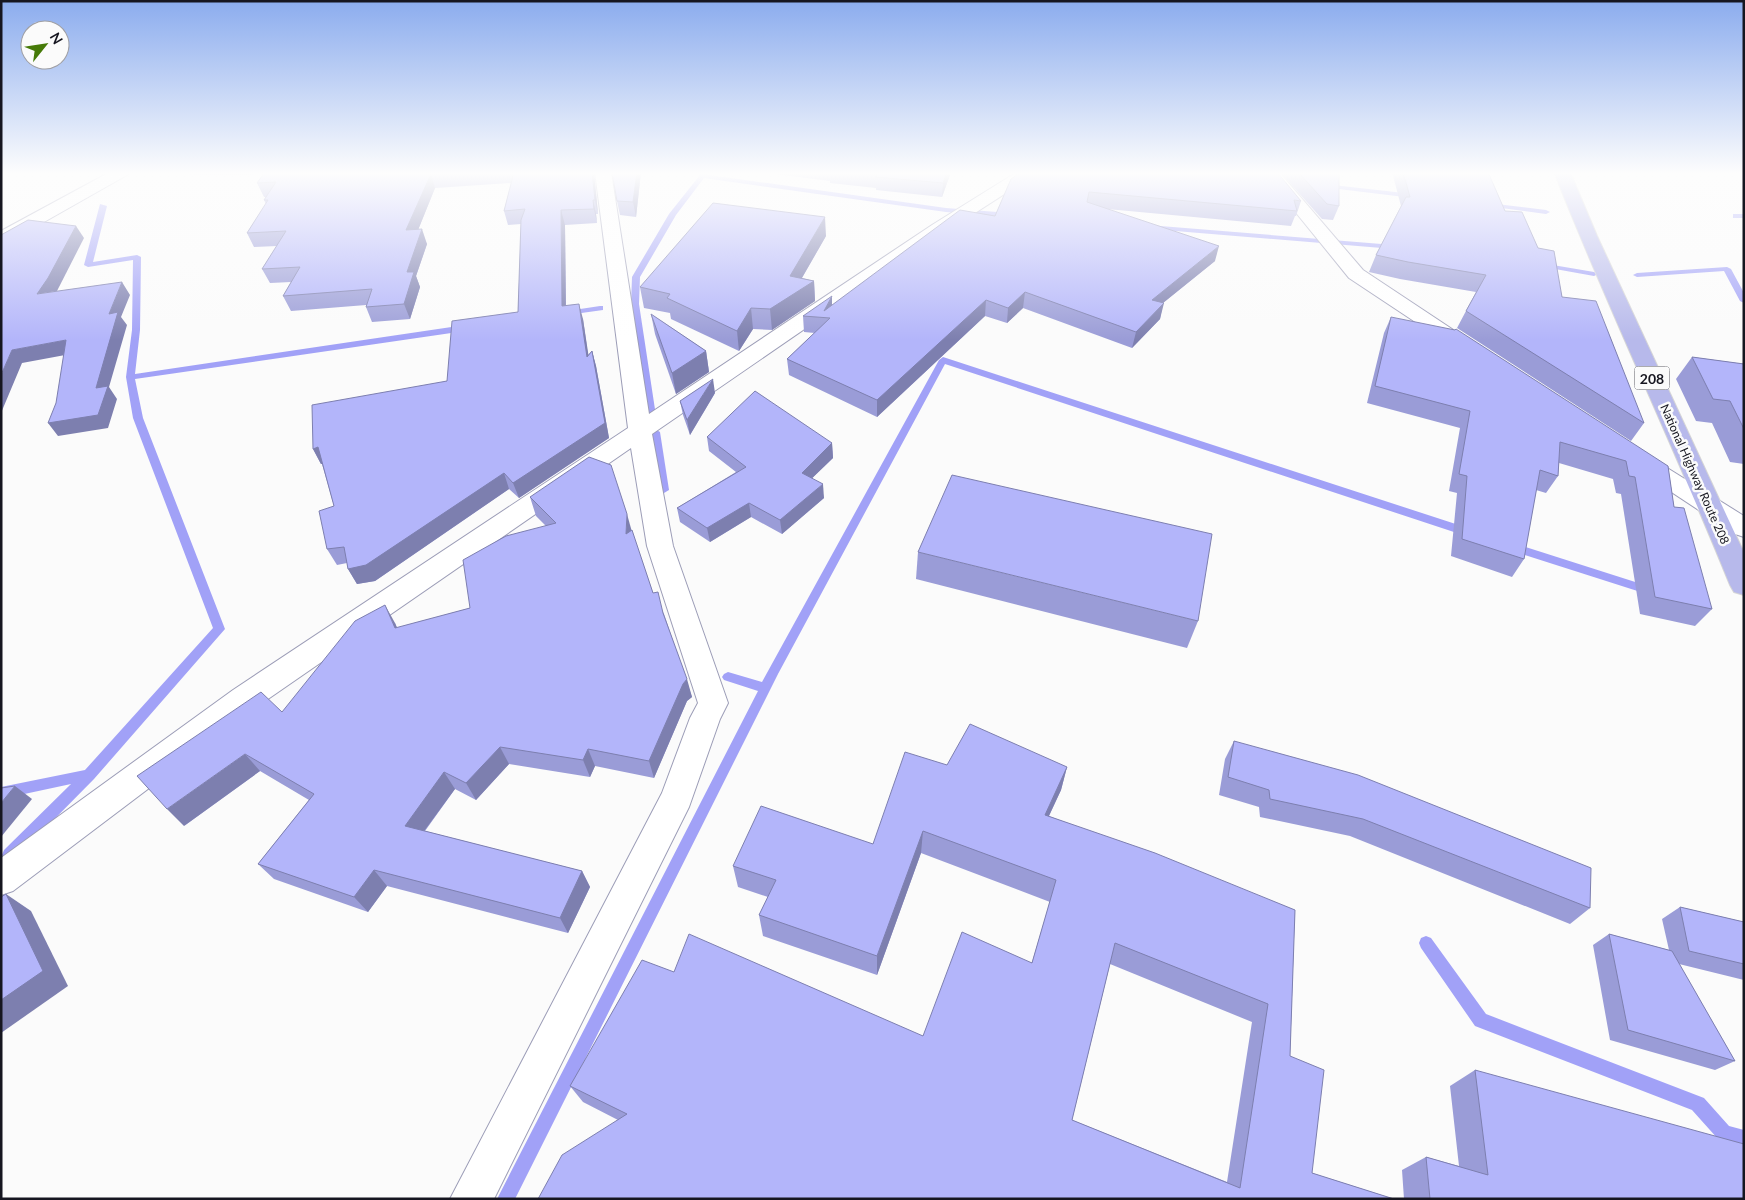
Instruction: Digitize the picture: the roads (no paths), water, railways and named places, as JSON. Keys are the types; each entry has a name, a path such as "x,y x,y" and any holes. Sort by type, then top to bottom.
{"highway":[{"name":"National Highway Route 208","path":"1585,228 1711,507 1744,585"}],"street":[{"path":"1,239 21,228"},
{"path":"471,1199 677,797 705,718 713,703 660,546 640,432 611,228"},
{"path":"1,879 244,699 940,228"},
{"path":"1318,228 1356,274 1480,356"},
{"path":"1620,448 1744,528"}],"waterway":[{"path":"97,228 88,265 137,257 136,330 130,377"},
{"path":"651,416 635,304 636,277 665,228"},
{"path":"1163,228 1394,247"},
{"path":"1544,265 1594,274"},
{"path":"1637,275 1727,269 1744,301"},
{"path":"567,313 600,308"},
{"path":"130,377 465,328"},
{"path":"506,1199 773,673 943,360 1467,532"},
{"path":"89,775 219,629 138,418 130,377"},
{"path":"655,432 664,490"},
{"path":"1513,547 1650,591"},
{"path":"728,677 759,686"},
{"path":"1,793 89,775"},
{"path":"9,855 89,775"},
{"path":"1426,943 1481,1020 1698,1104 1724,1133 1744,1139"}]}
